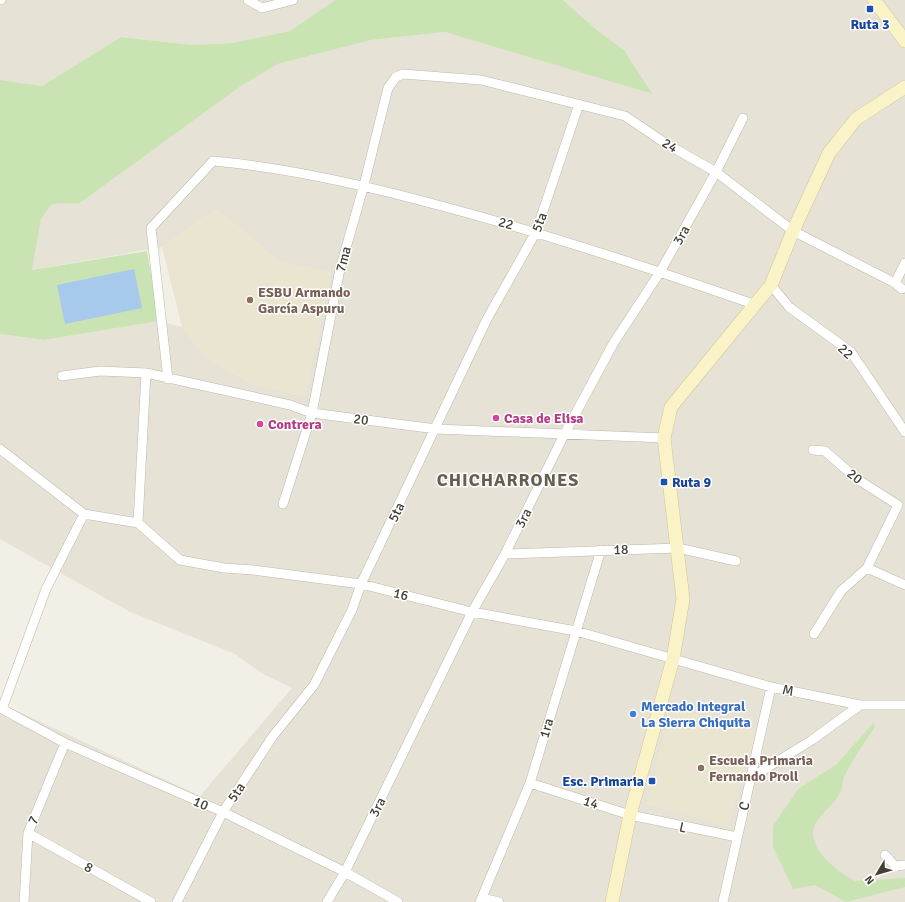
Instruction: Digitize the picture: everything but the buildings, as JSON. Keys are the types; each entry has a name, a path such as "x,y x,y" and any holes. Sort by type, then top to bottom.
{"street":[{"path":"248,0 262,8 292,0"},
{"path":"874,0 905,42"},
{"name":"24","path":"410,74 481,80 625,116 665,143 716,172 793,230 898,286 905,263"},
{"name":"7ma","path":"283,504 312,413 340,269 364,185 388,88 396,77 410,74"},
{"path":"612,902 630,815 673,659 684,599 664,438 671,407 771,285 793,230 829,153 856,119 905,87"},
{"name":"5ta","path":"177,902 223,812 274,736 314,685 352,610 362,584 487,319 536,232 579,104"},
{"name":"3ra","path":"327,902 345,872 472,612 505,554 565,433 613,344 660,272 716,172 743,118"},
{"name":"22","path":"168,379 151,228 214,161 250,164 364,185 536,232 756,305"},
{"name":"22","path":"771,285 789,307 851,352 905,432"},
{"name":"20","path":"62,376 100,371 146,373 290,406 312,413 436,429 664,438"},
{"path":"0,449 84,514 138,523 146,373"},
{"name":"20","path":"813,450 825,451 858,479 902,504"},
{"path":"814,634 829,608 842,591 867,568 902,504"},
{"name":"10","path":"84,514 46,589 2,709 65,743 223,812 345,872 398,902"},
{"name":"16","path":"138,523 180,560 224,568 253,570 362,584 472,612 576,631 673,659"},
{"name":"18","path":"505,554 678,548 736,561"},
{"name":"1ra","path":"481,900 530,783 601,550"},
{"path":"867,568 905,585"},
{"name":"M","path":"673,659 770,687 860,705 905,705"},
{"name":"C","path":"723,902 752,777 770,687"},
{"path":"752,777 812,740 860,705"},
{"name":"7","path":"24,902 28,833 65,743"},
{"name":"14","path":"530,783 630,815"},
{"name":"L","path":"630,815 737,837"},
{"name":"8","path":"28,833 150,902"},
{"path":"885,855 895,866 905,865"},
{"path":"481,900 498,902"}],"shaded area":[{"path":"0,0 335,0 290,31 232,43 193,45 121,37 42,86 0,80"},
{"path":"563,0 905,0 905,902 0,902 0,703 200,796 292,688 263,674 235,654 130,612 0,539 0,334 44,340 159,321 182,327 208,359 256,385 305,396 331,273 280,262 216,209 162,247 32,270 41,219 52,204 80,203 241,86 278,64 371,40 445,32 653,93 624,50 598,31"},
{"name":"ESBU Armando García Aspuru","path":"216,209 280,262 331,273 305,396 256,385 208,359 182,327 162,247"},
{"name":"Escuela Primaria Fernando Proll","path":"671,706 757,731 728,827 646,804"}],"green space":[{"path":"335,0 563,0 598,31 624,50 653,94 445,32 371,40 278,64 241,86 80,203 52,204 41,219 32,270 147,251 159,321 44,340 0,334 0,80 42,86 121,37 193,45 232,43 290,31"},
{"path":"873,723 875,727 847,771 839,795 817,821 813,830 814,839 817,848 823,856 839,871 855,881 905,878 905,887 846,902 815,885 793,889 773,847 773,826 798,789 837,764"}],"water":[{"path":"134,269 142,308 65,324 57,285"}],"place":[{"name":"Ruta 3","path":"870,9"},
{"name":"ESBU Armando García Aspuru","path":"250,300"},
{"name":"Casa de Elisa","path":"496,418"},
{"name":"Contrera","path":"260,424"},
{"name":"Ruta 9","path":"664,482"},
{"name":"Mercado Integral La Sierra Chiquita","path":"633,714"},
{"name":"Escuela Primaria Fernando Proll","path":"701,768"},
{"name":"Esc. Primaria","path":"652,781"}],"district":[{"name":"CHICHARRONES","path":"508,480"}]}
